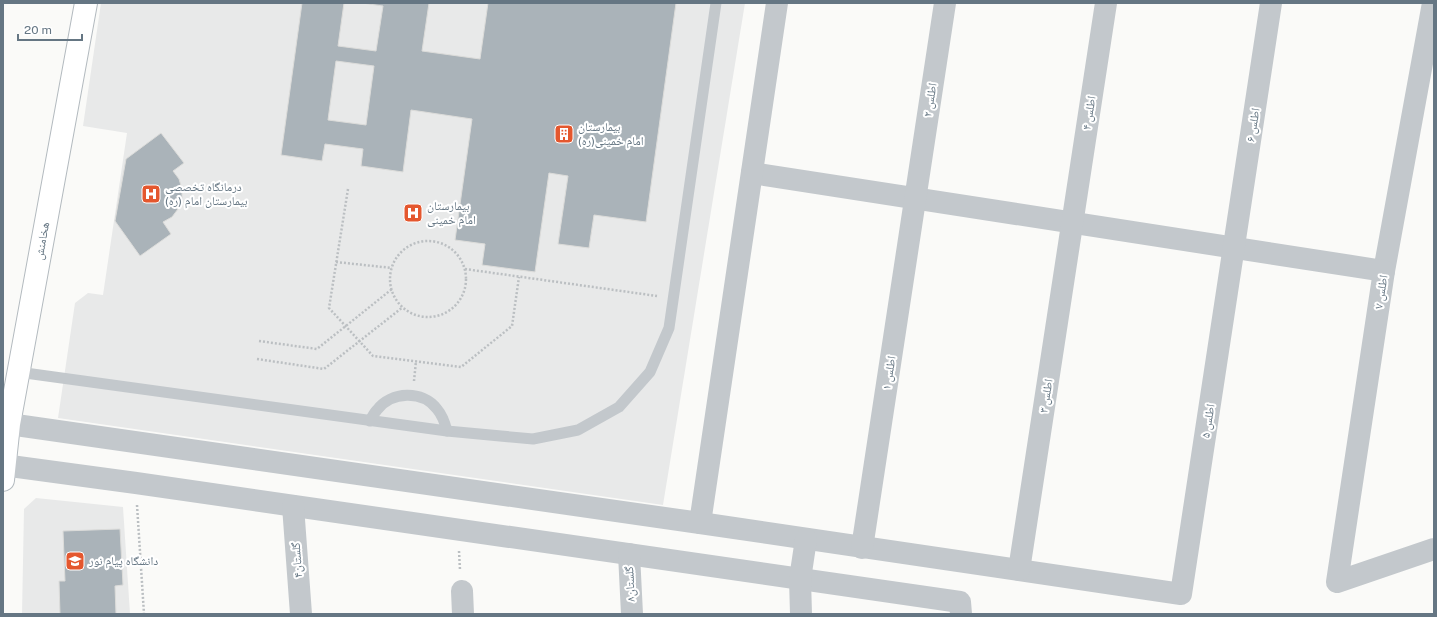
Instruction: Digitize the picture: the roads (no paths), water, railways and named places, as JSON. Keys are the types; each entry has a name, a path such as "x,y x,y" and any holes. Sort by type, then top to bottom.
{"street":[{"name":"هخامنش","path":"3,470 18,372 86,3"},
{"path":"700,523 777,3"},
{"name":"اطلس ۲","path":"916,198 945,3"},
{"name":"اطلس ۴","path":"1072,222 1106,3"},
{"name":"اطلس ۶","path":"1234,247 1271,3"},
{"name":"اطلس ۷","path":"1433,3 1384,271 1337,582 1434,549"},
{"path":"752,172 1384,271"},
{"name":"اطلس ۱","path":"862,548 916,198"},
{"name":"اطلس ۳","path":"1020,570 1072,222"},
{"name":"اطلس ۵","path":"1020,570 1182,594 1234,247"},
{"path":"9,424 1020,570"},
{"path":"3,470 136,483 458,529 800,579 960,608"},
{"name":"گلستان۴","path":"293,506 301,614"},
{"path":"801,614 800,579 806,539"},
{"name":"گلستان۸","path":"629,554 632,614"},
{"path":"462,591 463,614"}],"lane":[{"path":"18,372 447,431 532,439 578,430 619,407 650,372 669,328 716,3"},
{"path":"370,421 377,409 387,400 399,395 413,395 426,399 436,407 444,418 447,431"}],"place":[{"name":"بیمارستان امام خمینی(ره)","path":"564,134"},
{"name":"درمانگاه تخصصی بیمارستان امام (ره)","path":"151,194"},
{"name":"بیمارستان امام خمینی","path":"413,213"},
{"name":"دانشگاه پیام نور","path":"75,561"}]}
